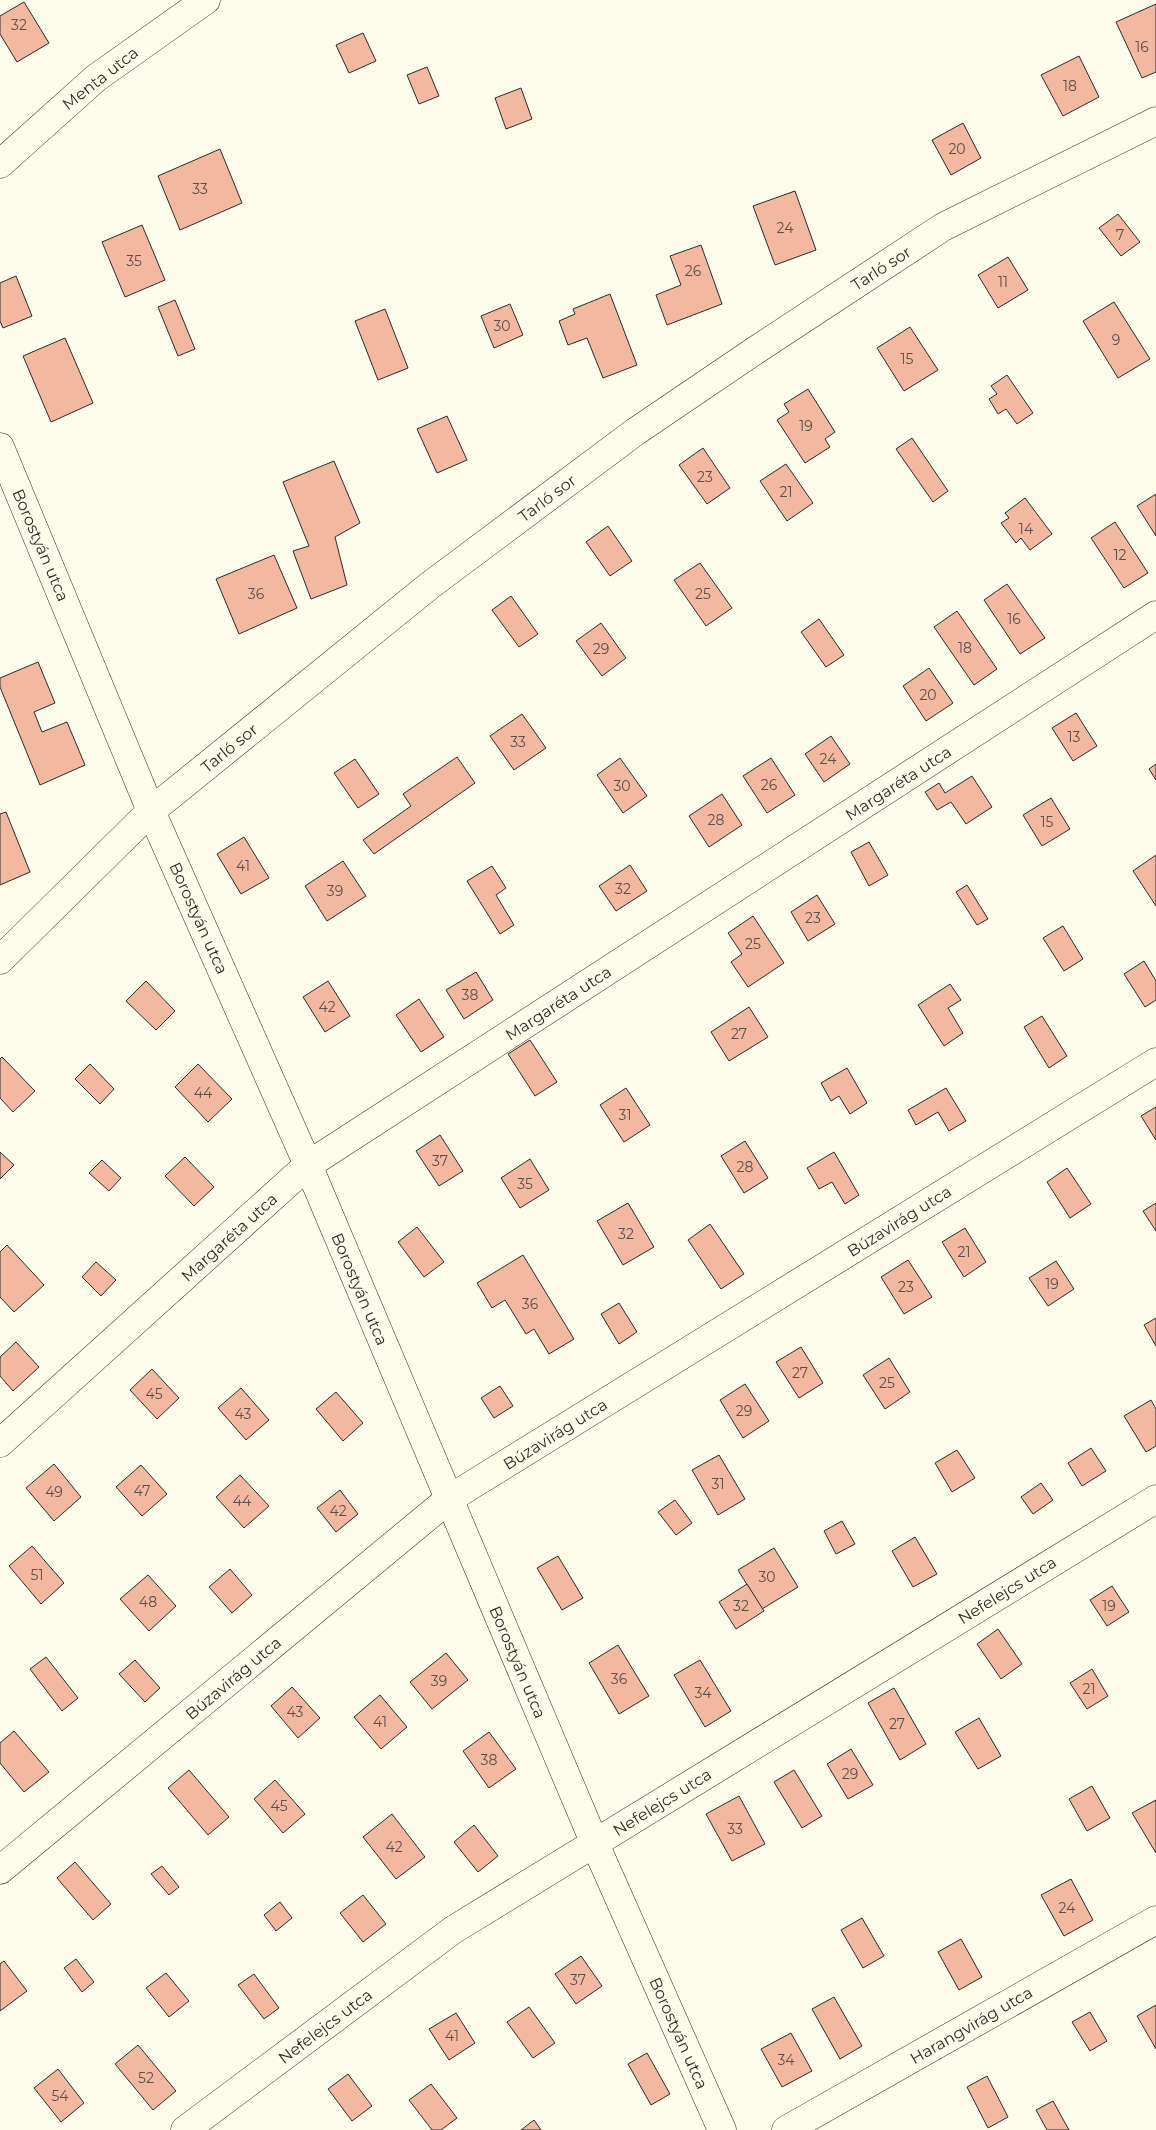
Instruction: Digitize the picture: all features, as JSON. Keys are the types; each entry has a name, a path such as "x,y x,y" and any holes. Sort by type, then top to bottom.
{"street":[{"name":"Menta utca","path":"0,164 96,78 206,0"},
{"name":"Tarló sor","path":"0,960 151,810 429,586 659,416 943,226 1156,121"},
{"name":"Borostyán utca","path":"0,447 151,810 308,1166 595,1844 722,2130"},
{"name":"Margaréta utca","path":"0,1443 308,1166 1156,615"},
{"name":"Búzavirág utca","path":"0,1870 449,1499 1156,1062"},
{"name":"Nefelejcs utca","path":"185,2130 453,1930 1156,1499"},
{"name":"Harangvirág utca","path":"786,2130 1156,1920"}],"building":[{"path":"24,2 49,43 17,62 0,34 0,16"},
{"path":"1156,4 1156,72 1142,78 1116,22"},
{"path":"363,33 376,61 349,73 336,45"},
{"path":"1079,56 1099,97 1063,116 1041,75"},
{"path":"427,67 439,96 419,104 407,75"},
{"path":"521,88 532,119 506,129 495,98"},
{"path":"963,123 981,158 951,175 932,140"},
{"path":"220,149 242,203 180,230 158,176"},
{"path":"795,191 816,250 775,265 753,206"},
{"path":"1118,214 1140,242 1121,256 1099,228"},
{"path":"142,225 165,280 125,297 102,242"},
{"path":"701,245 722,304 667,325 656,295 681,285 670,256"},
{"path":"1008,257 1028,290 998,308 978,275"},
{"path":"16,276 32,316 3,328 0,321 0,283"},
{"path":"610,294 637,365 603,378 587,338 568,345 559,321 575,314 573,309"},
{"path":"175,300 195,349 178,356 158,307"},
{"path":"1114,302 1150,359 1118,378 1083,321"},
{"path":"510,304 523,335 494,348 481,316"},
{"path":"385,309 408,368 378,380 355,321"},
{"path":"910,327 938,370 904,391 877,348"},
{"path":"65,338 93,403 51,422 23,356"},
{"path":"1007,375 1033,413 1017,424 1006,409 998,414 989,399 997,394 991,386"},
{"path":"808,389 835,432 825,439 830,447 805,463 777,420 789,412 784,404"},
{"path":"447,416 467,460 437,473 417,429"},
{"path":"912,438 948,491 933,502 896,449"},
{"path":"703,448 730,488 707,504 679,465"},
{"path":"334,461 360,523 335,537 347,585 311,599 293,551 309,546 283,482"},
{"path":"786,464 813,503 787,521 760,481"},
{"path":"1156,494 1156,536 1137,506"},
{"path":"1025,498 1052,534 1030,550 1021,538 1016,543 1001,523 1009,518 1005,513"},
{"path":"1115,522 1148,573 1124,588 1091,538"},
{"path":"608,526 632,561 610,576 586,542"},
{"path":"274,555 297,608 239,634 216,579"},
{"path":"700,563 732,608 706,626 674,580"},
{"path":"1007,584 1045,638 1020,654 984,600"},
{"path":"511,596 538,634 519,647 492,610"},
{"path":"957,611 997,669 974,685 934,627"},
{"path":"819,619 844,655 826,667 801,632"},
{"path":"601,623 626,658 602,676 576,641"},
{"path":"38,662 55,703 34,712 42,732 67,722 85,765 40,785 0,687 0,678"},
{"path":"929,668 953,703 926,721 903,686"},
{"path":"1076,713 1097,746 1073,761 1052,728"},
{"path":"522,714 546,748 514,770 490,736"},
{"path":"831,736 850,764 824,782 805,754"},
{"path":"457,757 475,783 374,854 363,840 411,806 403,794"},
{"path":"620,758 647,796 623,813 597,775"},
{"path":"771,758 795,795 767,813 743,776"},
{"path":"355,759 379,794 358,808 334,773"},
{"path":"1156,764 1156,780 1149,769"},
{"path":"972,776 992,807 966,824 951,802 937,810 925,792 939,783 945,793"},
{"path":"722,794 742,825 709,847 689,816"},
{"path":"1051,798 1070,829 1042,846 1023,815"},
{"path":"6,812 30,872 0,885 0,814"},
{"path":"244,837 269,878 241,894 217,854"},
{"path":"869,842 888,875 869,886 851,852"},
{"path":"1156,855 1156,906 1133,871"},
{"path":"343,861 366,896 327,921 305,886"},
{"path":"630,865 647,891 616,911 599,886"},
{"path":"492,866 506,888 496,895 514,925 500,934 467,881"},
{"path":"967,885 988,919 977,925 956,892"},
{"path":"817,895 835,924 808,941 791,912"},
{"path":"753,916 784,963 748,987 731,962 742,954 728,933"},
{"path":"1063,926 1083,959 1064,971 1043,938"},
{"path":"1144,961 1156,981 1156,1000 1145,1007 1124,974"},
{"path":"476,972 493,1000 464,1019 446,990"},
{"path":"146,981 175,1011 156,1030 126,1001"},
{"path":"328,981 350,1016 325,1032 303,997"},
{"path":"950,984 961,1000 948,1008 963,1033 944,1046 918,1005"},
{"path":"419,999 444,1037 421,1052 396,1015"},
{"path":"749,1007 768,1037 729,1061 711,1032"},
{"path":"1042,1016 1067,1056 1049,1068 1024,1027"},
{"path":"530,1040 557,1082 535,1096 508,1054"},
{"path":"2,1057 35,1091 13,1112 0,1098 0,1059"},
{"path":"90,1064 114,1089 100,1104 75,1079"},
{"path":"198,1064 232,1099 208,1122 175,1087"},
{"path":"847,1068 867,1103 850,1114 839,1096 831,1101 821,1083"},
{"path":"626,1088 650,1125 624,1142 600,1105"},
{"path":"946,1088 966,1121 949,1131 938,1112 916,1125 908,1110"},
{"path":"1156,1107 1156,1140 1141,1116"},
{"path":"440,1135 463,1171 439,1186 416,1151"},
{"path":"745,1141 768,1178 744,1193 721,1156"},
{"path":"0,1152 14,1165 0,1179"},
{"path":"834,1152 859,1195 845,1204 832,1182 819,1189 807,1168"},
{"path":"185,1157 214,1187 194,1206 165,1176"},
{"path":"530,1159 549,1190 520,1208 501,1178"},
{"path":"102,1160 121,1178 109,1191 89,1173"},
{"path":"1067,1168 1091,1204 1070,1218 1047,1182"},
{"path":"628,1203 654,1247 623,1265 597,1221"},
{"path":"1156,1203 1156,1231 1143,1211"},
{"path":"710,1224 744,1274 721,1289 688,1240"},
{"path":"417,1227 444,1262 424,1277 398,1242"},
{"path":"965,1228 986,1262 964,1277 942,1242"},
{"path":"7,1245 44,1285 14,1312 0,1297 0,1252"},
{"path":"523,1255 574,1339 549,1354 534,1329 526,1334 505,1300 492,1308 477,1283"},
{"path":"908,1260 932,1297 904,1314 881,1277"},
{"path":"1056,1261 1074,1289 1048,1306 1029,1278"},
{"path":"96,1262 116,1280 101,1296 82,1277"},
{"path":"619,1303 637,1332 619,1344 601,1314"},
{"path":"1156,1318 1156,1346 1144,1325"},
{"path":"16,1342 39,1367 13,1391 0,1376 0,1357"},
{"path":"801,1347 823,1383 799,1398 776,1362"},
{"path":"889,1358 910,1392 885,1409 863,1375"},
{"path":"152,1369 179,1398 157,1419 130,1390"},
{"path":"745,1384 769,1421 743,1438 720,1400"},
{"path":"500,1386 513,1406 494,1418 481,1398"},
{"path":"241,1388 269,1420 246,1440 218,1408"},
{"path":"336,1392 363,1423 343,1441 316,1409"},
{"path":"1151,1400 1156,1409 1156,1446 1146,1452 1124,1416"},
{"path":"1091,1448 1106,1471 1082,1486 1068,1463"},
{"path":"957,1450 975,1478 952,1492 935,1463"},
{"path":"719,1455 745,1499 718,1515 692,1470"},
{"path":"54,1464 81,1497 54,1521 26,1488"},
{"path":"141,1465 167,1494 142,1516 116,1487"},
{"path":"240,1475 269,1506 244,1528 216,1497"},
{"path":"1041,1483 1053,1500 1033,1514 1021,1497"},
{"path":"340,1490 358,1514 336,1532 317,1508"},
{"path":"675,1500 692,1523 676,1535 658,1512"},
{"path":"842,1521 855,1544 836,1554 824,1531"},
{"path":"915,1537 937,1574 913,1587 892,1551"},
{"path":"32,1546 64,1583 41,1604 9,1566"},
{"path":"774,1548 798,1587 762,1609 738,1570"},
{"path":"558,1556 583,1598 562,1610 537,1568"},
{"path":"230,1569 252,1595 232,1613 209,1587"},
{"path":"148,1575 176,1606 149,1631 120,1599"},
{"path":"747,1584 764,1611 736,1629 719,1602"},
{"path":"1112,1586 1129,1612 1107,1626 1090,1600"},
{"path":"998,1629 1022,1664 1001,1679 977,1644"},
{"path":"618,1645 649,1696 619,1714 589,1663"},
{"path":"446,1653 468,1680 432,1709 410,1682"},
{"path":"46,1657 78,1698 62,1711 30,1669"},
{"path":"135,1660 160,1688 145,1702 119,1674"},
{"path":"700,1660 731,1711 705,1727 674,1675"},
{"path":"1092,1669 1108,1696 1087,1709 1070,1683"},
{"path":"292,1687 320,1718 298,1738 271,1706"},
{"path":"894,1688 926,1744 900,1760 868,1703"},
{"path":"380,1695 407,1727 381,1749 354,1717"},
{"path":"979,1718 1001,1756 978,1769 955,1732"},
{"path":"14,1731 49,1772 24,1792 0,1763 0,1743"},
{"path":"489,1732 516,1769 489,1788 463,1751"},
{"path":"851,1749 873,1785 848,1799 827,1764"},
{"path":"189,1770 229,1817 208,1835 168,1788"},
{"path":"794,1770 822,1816 802,1828 774,1782"},
{"path":"275,1780 305,1814 283,1833 254,1799"},
{"path":"1092,1786 1110,1818 1087,1831 1069,1799"},
{"path":"739,1796 765,1844 732,1861 706,1814"},
{"path":"1156,1800 1156,1853 1132,1813"},
{"path":"392,1814 425,1857 396,1879 363,1837"},
{"path":"474,1825 498,1856 478,1872 454,1842"},
{"path":"75,1862 111,1904 93,1920 57,1878"},
{"path":"162,1866 179,1887 169,1895 151,1874"},
{"path":"1071,1879 1093,1920 1064,1936 1041,1895"},
{"path":"363,1895 386,1924 363,1942 340,1913"},
{"path":"280,1902 292,1918 276,1931 264,1915"},
{"path":"862,1918 884,1956 863,1968 841,1930"},
{"path":"961,1939 982,1977 959,1990 938,1952"},
{"path":"581,1956 602,1986 576,2004 555,1974"},
{"path":"76,1959 94,1982 82,1992 64,1968"},
{"path":"4,1961 27,1991 0,2011 0,1964"},
{"path":"166,1973 189,2001 169,2017 146,1988"},
{"path":"254,1974 279,2008 264,2019 238,1985"},
{"path":"834,1997 862,2046 840,2059 812,2009"},
{"path":"1156,2005 1156,2049 1137,2016"},
{"path":"529,2007 555,2043 533,2058 507,2022"},
{"path":"1090,2012 1107,2041 1090,2051 1072,2022"},
{"path":"456,2013 475,2043 449,2060 429,2029"},
{"path":"791,2033 812,2071 782,2087 761,2049"},
{"path":"138,2045 176,2091 153,2110 115,2064"},
{"path":"647,2053 670,2094 651,2105 628,2064"},
{"path":"58,2069 84,2103 61,2122 34,2088"},
{"path":"348,2074 372,2106 352,2121 328,2089"},
{"path":"987,2076 1008,2117 988,2128 967,2087"},
{"path":"431,2084 457,2118 441,2130 432,2130 409,2100"},
{"path":"1053,2101 1069,2130 1047,2130 1036,2110"},
{"path":"534,2120 541,2130 521,2130"}]}
